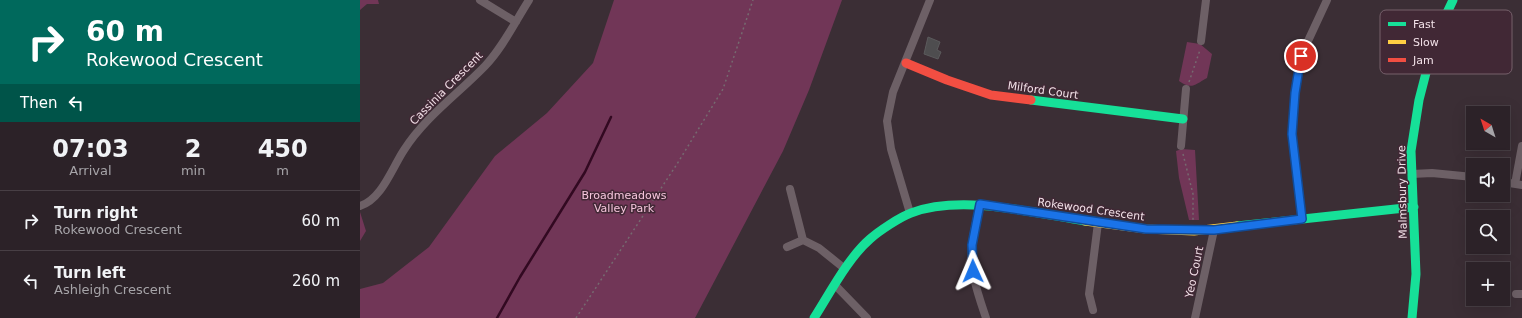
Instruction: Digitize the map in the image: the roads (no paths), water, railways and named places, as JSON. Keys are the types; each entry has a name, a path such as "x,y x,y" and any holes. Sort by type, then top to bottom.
{"street":[{"path":"480,0 516,22"},
{"name":"Cassinia Crescent","path":"360,206 368,203 377,194 418,130 486,66 529,0"},
{"path":"910,213 891,149 887,121 893,92 930,0"},
{"path":"1201,41 1206,0"},
{"path":"1302,219 1292,134 1295,93 1301,56 1328,0"},
{"name":"Malmsbury Drive","path":"1448,10 1453,0"},
{"name":"Milford Court","path":"906,62 947,80 991,95 1183,119"},
{"name":"Malmsbury Drive","path":"1412,318 1416,274 1411,151 1419,100 1426,74"},
{"path":"1181,146 1186,89"},
{"path":"1518,185 1522,146"},
{"path":"1412,174 1432,173 1466,176"},
{"path":"790,189 803,240"},
{"path":"980,204 972,245 973,271 975,288 986,318"},
{"name":"Rokewood Crescent","path":"814,318 845,269 870,239 910,213 944,206 980,204 1098,223 1146,229 1194,231 1414,207"},
{"path":"1093,310 1089,294 1098,223"},
{"name":"Yeo Court","path":"1195,318 1214,230"},
{"path":"786,247 803,240 819,248 845,269"},
{"path":"835,284 867,318"}],"waterway":[{"path":"497,318 520,277 585,172 611,117"}],"park label":[{"name":"Broadmeadows Valley Park","path":"624,201"}]}
